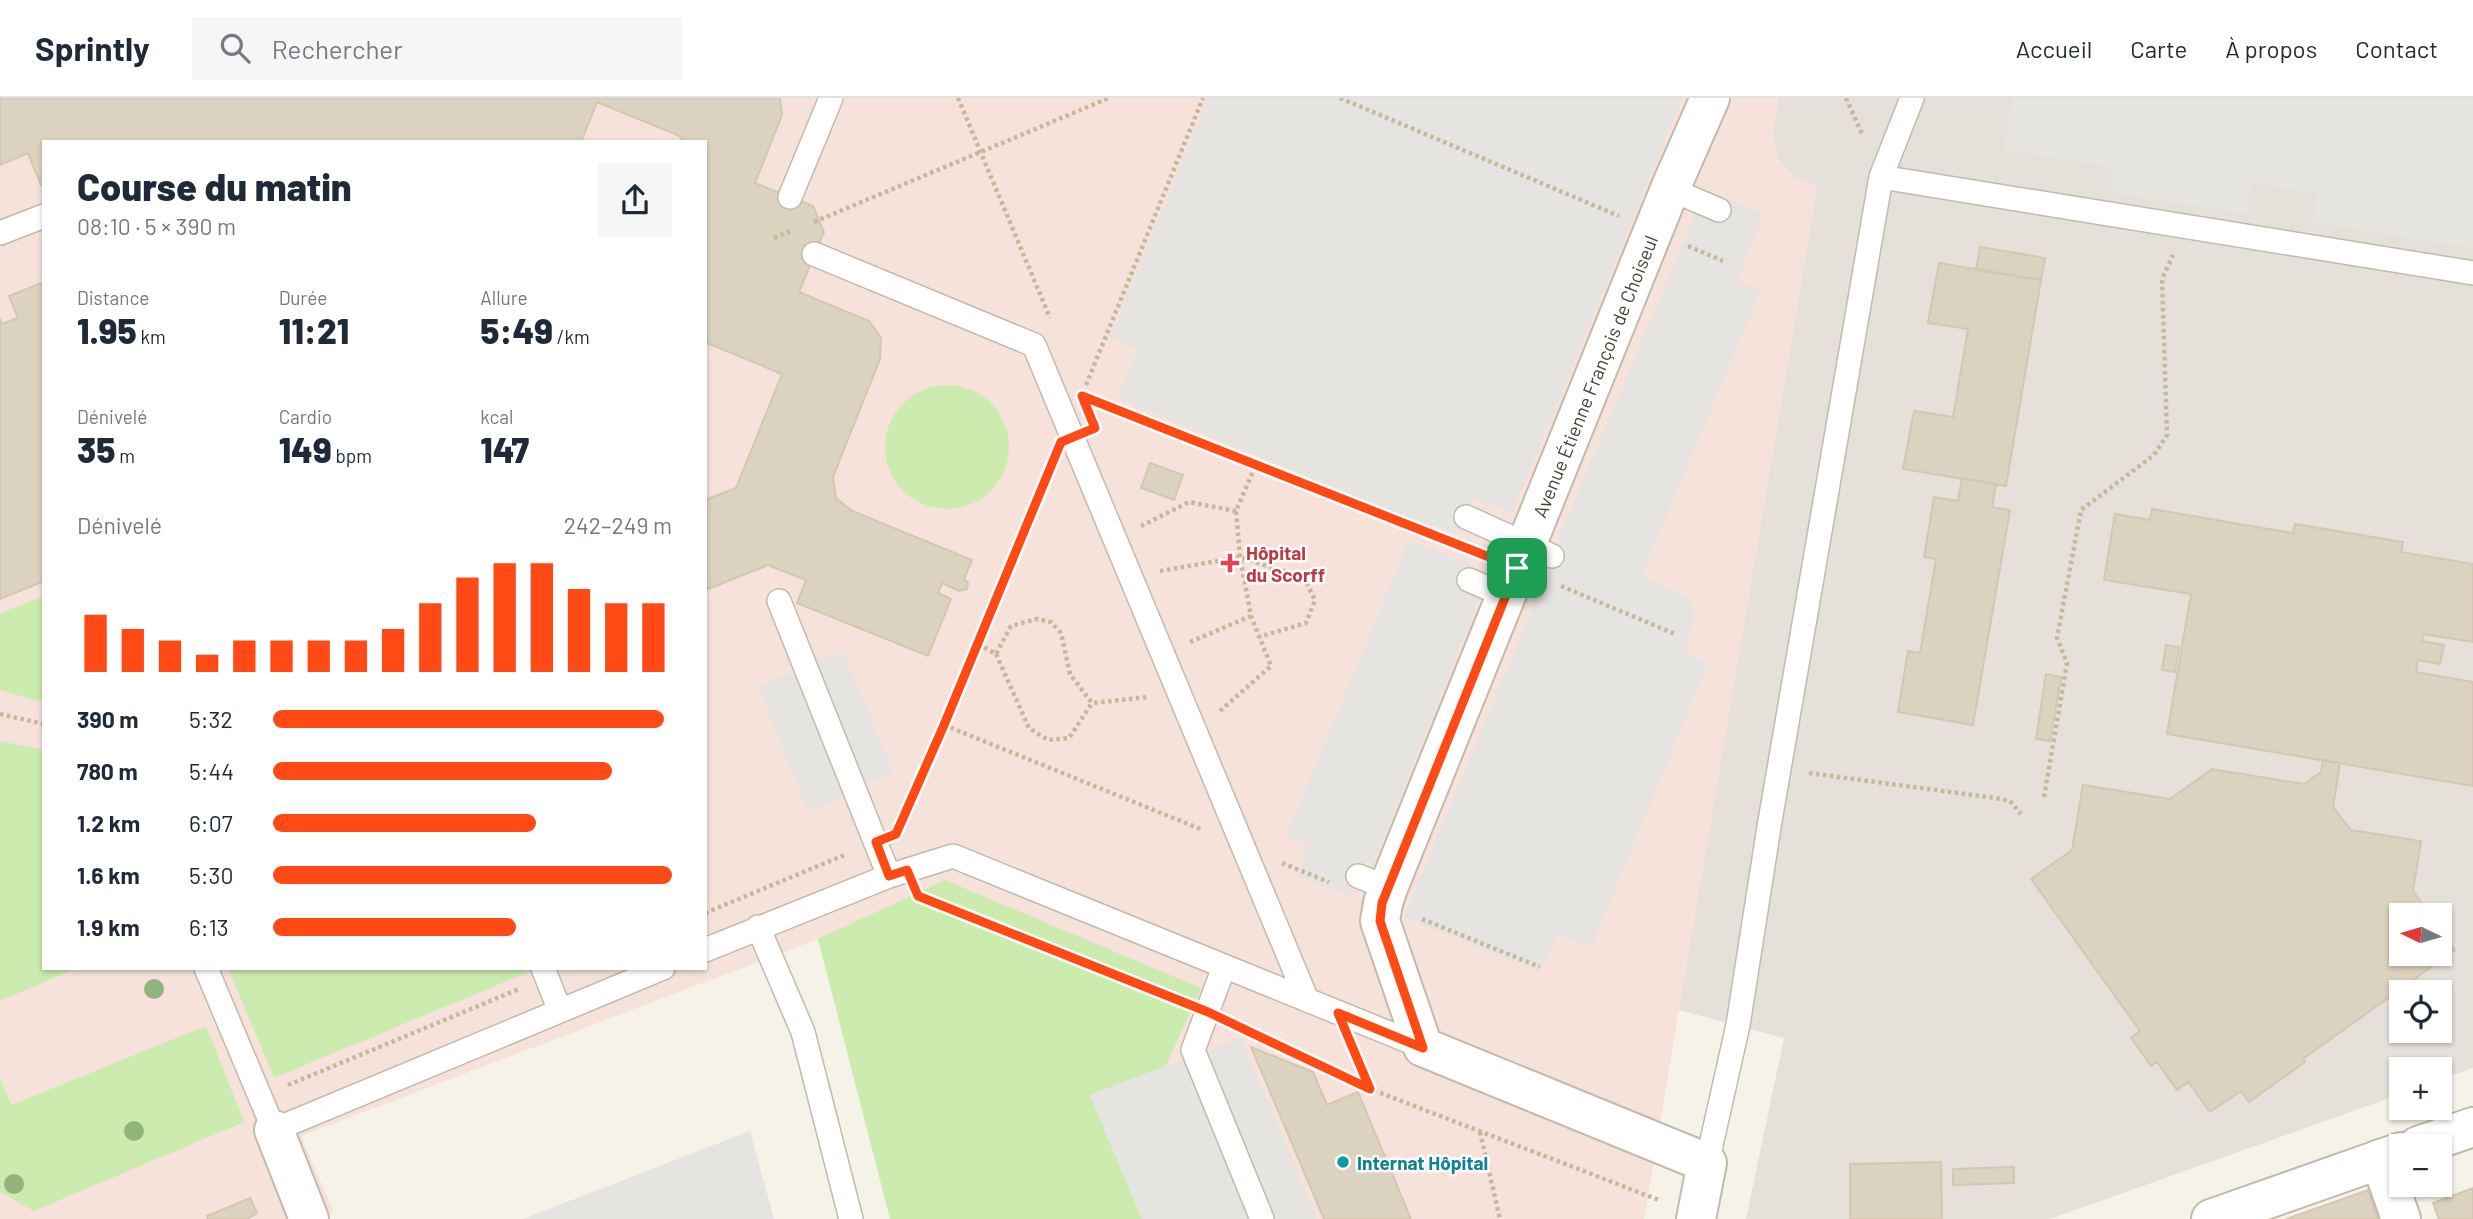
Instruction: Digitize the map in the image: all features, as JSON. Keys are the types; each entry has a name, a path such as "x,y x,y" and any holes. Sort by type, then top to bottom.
{"street":[{"name":"Avenue Étienne François de Choiseul","path":"1423,1048 1380,921 1382,903 1373,882 1525,566 1653,231 1710,98"},
{"path":"1423,1048 1707,1163 1680,1210"},
{"path":"267,1113 309,1219"},
{"path":"2452,1134 2473,1127"},
{"path":"2211,1219 2389,1157"},
{"path":"2398,1197 2401,1219"}],"lane":[{"path":"790,197 831,98"},
{"path":"1707,1163 1738,1025 1881,177 1912,98"},
{"path":"1881,177 2473,274"},
{"path":"1670,189 1719,210"},
{"path":"0,233 42,217"},
{"path":"814,254 1034,345 1307,1000"},
{"path":"1466,517 1525,566"},
{"path":"1469,580 1525,566"},
{"path":"779,601 876,842 898,873"},
{"path":"707,949 898,873 953,856 1423,1048"},
{"path":"758,928 803,1032 851,1219"},
{"path":"1224,967 1194,1050 1262,1219"},
{"path":"207,970 267,1113 560,1011 658,970"},
{"path":"545,973 560,1011"}],"path":[{"path":"958,98 1055,331"},
{"path":"807,224 1109,98"},
{"path":"707,912 896,834 1061,442 1095,428 1082,396 1203,98"},
{"path":"1340,98 1723,261"},
{"path":"2044,797 2067,663 2057,638 2081,510 2154,455 2167,435 2162,279 2177,247 2180,225"},
{"path":"774,238 796,229"},
{"path":"1082,396 1442,538"},
{"path":"1216,715 1271,666 1251,616 1240,557 1236,510 1256,464"},
{"path":"1137,528 1189,502 1236,510"},
{"path":"1156,572 1240,557 1304,578 1315,600 1306,623 1259,637"},
{"path":"1525,566 1675,634"},
{"path":"1186,644 1251,616"},
{"path":"996,654 1011,626 1037,619 1051,622 1061,633 1070,674 1092,703"},
{"path":"978,644 996,654 1029,728 1048,740 1069,738 1092,703"},
{"path":"1092,703 1179,694"},
{"path":"0,714 42,724"},
{"path":"1780,769 1995,798 2010,801 2021,814"},
{"path":"1277,860 1282,873"},
{"path":"898,873 918,896 1208,1012 1370,1089 1680,1210"},
{"path":"267,1113 545,973"},
{"path":"1338,1013 1370,1089"},
{"path":"1480,1131 1500,1219"}],"shaded area":[{"name":"Hôpital du Scorff","path":"0,98 1779,98 1772,132 1777,157 1794,177 1817,187 1644,1219 934,1219 818,939 301,1136 333,1210 322,1219 0,1219"},
{"path":"1209,98 1682,98 1512,513 1474,498 1460,534 1405,517 1118,398 1137,349 1110,337"},
{"path":"1779,98 2473,98 2473,1068 2452,1076 2452,1057 2389,1057 2389,1098 2050,1219 1746,1219 1784,1038 1679,1010 1817,187 1794,177 1777,157 1772,132"},
{"path":"2013,98 2473,98 2473,248 2313,222 2318,194 2251,183 2246,214 2110,192 2113,167 2004,150"},
{"path":"1726,198 1764,214 1737,280 1760,292 1642,574 1685,596 1693,607 1694,624 1683,651 1708,663 1591,948 1558,935 1538,972 1404,917 1696,212 1716,220"},
{"path":"1409,540 1476,566 1464,593 1479,599 1371,870 1363,867 1351,897 1297,876 1309,845 1286,837"},
{"path":"843,651 893,772 808,812 758,687"},
{"path":"1241,1038 1317,1219 1142,1219 1090,1095"},
{"path":"750,1131 774,1219 523,1219"}],"green space":[{"path":"947,385 971,390 991,403 1004,423 1009,447 1004,471 991,491 971,504 947,509 923,504 903,491 890,471 885,447 890,423 903,403 923,390"},
{"path":"42,597 42,702 0,690 0,613"},
{"path":"0,741 42,750 42,970 72,970 0,1001"},
{"path":"945,880 1201,988 1166,1066 1090,1095 1142,1219 890,1219 818,939"},
{"path":"229,970 531,970 531,971 274,1078"},
{"path":"206,1026 244,1122 34,1211 0,1192 0,1077 11,1105"}],"building":[{"path":"0,98 780,98 782,115 755,183 813,206 824,232 799,292 869,321 881,338 880,359 833,477 836,498 852,511 972,560 964,579 968,583 967,589 959,591 942,583 938,593 951,599 928,656 797,603 806,580 768,565 707,588 707,499 736,488 782,374 707,343 707,140 681,140 682,137 597,102 582,140 42,140 42,185 28,153 0,165"},
{"path":"1980,247 2045,258 2041,280 1976,270"},
{"path":"1939,263 2041,280 2006,486 1903,469 1914,411 1953,417 1968,329 1928,323"},
{"path":"42,283 42,582 0,599 0,319 2,324 18,318 9,296"},
{"path":"1150,463 1183,475 1174,500 1141,488"},
{"path":"1962,478 1996,484 1992,507 2010,510 1973,725 1898,712 1908,651 1920,653 1936,559 1924,557 1934,497 1958,501"},
{"path":"2152,509 2293,533 2295,524 2403,542 2401,552 2473,564 2473,642 2423,634 2422,641 2444,645 2440,664 2418,660 2416,672 2473,682 2473,786 2167,734 2191,594 2104,580 2115,514 2150,520"},
{"path":"2166,645 2179,647 2175,672 2162,670"},
{"path":"2046,674 2061,677 2050,741 2036,739"},
{"path":"2323,760 2340,763 2333,807 2351,830 2421,841 2413,891 2422,903 2389,903 2389,966 2433,966 2413,980 2389,980 2389,997 2303,1059 2305,1062 2249,1102 2241,1091 2210,1112 2188,1082 2177,1090 2157,1062 2151,1066 2131,1038 2140,1031 2031,879 2072,850 2083,785 2170,799 2212,769 2304,784 2321,772"},
{"name":"Internat Hôpital","path":"1251,1047 1313,1072 1327,1105 1358,1092 1411,1219 1324,1219"},
{"path":"1941,1162 1942,1219 1850,1219 1850,1164"},
{"path":"2014,1167 2014,1183 1953,1185 1953,1169"},
{"path":"2473,1188 2473,1219 2439,1219 2433,1203"},
{"path":"2368,1190 2378,1219 2286,1219"},
{"path":"250,1198 257,1213 247,1219 208,1219 207,1216"}],"place":[{"name":"Hôpital du Scorff","path":"1230,563"},
{"name":"Internat Hôpital","path":"1343,1162"}],"route":[{"path":"1082,396 1517,568 1382,903 1380,921 1423,1048 1338,1013 1370,1089 1208,1012 918,896 907,870 889,876 876,842 896,834 1061,442 1095,428 1082,396"}]}
